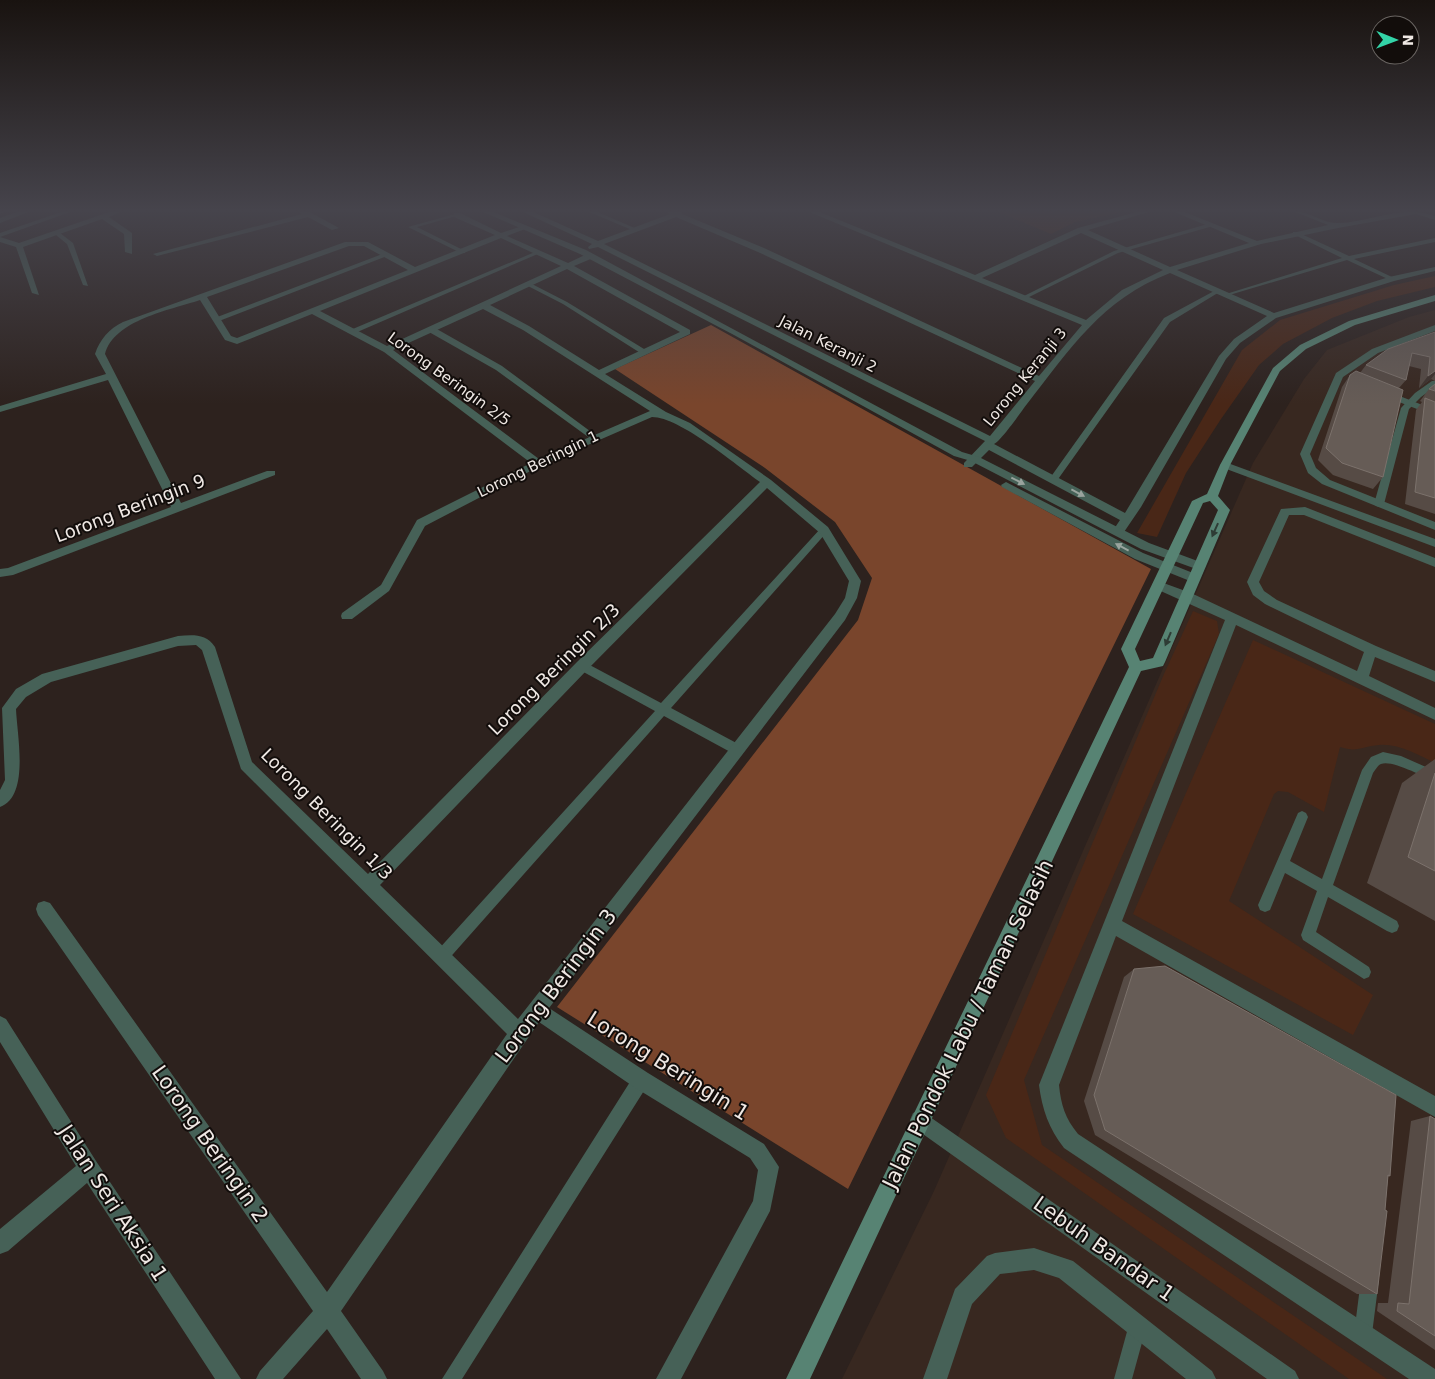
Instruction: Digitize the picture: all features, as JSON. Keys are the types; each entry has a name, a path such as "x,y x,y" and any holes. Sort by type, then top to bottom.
{"main road":[{"path":"1212,496 1224,510 1158,662 1136,668 1128,649 1158,585 1198,501 1212,496 1225,465 1276,370 1303,347 1352,323 1435,298"},
{"name":"Jalan Pondok Labu / Taman Selasih","path":"798,1379 920,1120 1065,823 1136,668"}],"street":[{"path":"30,275 36,293"},
{"path":"178,509 100,354 103,342 107,336 132,321 260,275"},
{"path":"202,296 228,338 237,341 403,275"},
{"path":"387,350 551,275"},
{"path":"584,275 687,332 598,374"},
{"path":"627,275 737,333 958,454 1139,556 1169,562 1197,572"},
{"name":"Jalan Keranji 2","path":"660,275 991,444 1053,480 1127,519"},
{"path":"816,275 1041,380"},
{"path":"969,275 1088,324"},
{"path":"975,278 981,275"},
{"name":"Lorong Keranji 3","path":"972,462 991,444 1041,380 1101,310 1120,295 1156,275"},
{"path":"1179,275 1273,316"},
{"path":"1118,532 1228,349 1273,316 1409,275"},
{"path":"485,306 526,328 662,414 686,425 767,482 824,530"},
{"name":"Lorong Beringin 2/5","path":"313,311 387,350 538,464"},
{"path":"1435,328 1375,351 1343,377 1305,454 1306,465 1313,474 1326,482 1435,526"},
{"path":"0,409 110,376"},
{"path":"1374,389 1435,413"},
{"name":"Lorong Beringin 1","path":"347,616 384,590 401,563 413,534 421,523 594,437 642,417 662,414"},
{"path":"972,462 1118,532 1169,562"},
{"path":"1225,465 1435,543"},
{"name":"Lorong Beringin 9","path":"0,573 9,572 270,473"},
{"name":"Lorong Beringin 2/3","path":"369,885 582,666 767,482"},
{"path":"1435,563 1305,511 1285,512 1253,582 1255,589 1273,603 1371,650 1435,677"},
{"name":"Lorong Beringin 3","path":"268,1379 327,1312 519,1032 840,617 851,598 855,581 852,573 824,530"},
{"path":"1158,585 1187,596 1435,714"},
{"path":"1232,618 1049,1085 1051,1109 1062,1130 1071,1141 1429,1379"},
{"name":"Lorong Beringin 1/3","path":"0,800 8,792 12,780 9,708 21,693 48,678 178,641 198,640 208,648 246,765 519,1032"},
{"path":"1361,679 1371,650"},
{"name":"Lorong Beringin 2","path":"44,909 375,1379"},
{"path":"1112,925 1435,1107"},
{"name":"Lorong Beringin 1","path":"536,1010 641,1080 757,1151 768,1167 762,1204 668,1379"},
{"name":"Jalan Seri Aksia 1","path":"0,1024 89,1168 228,1379"},
{"name":"Lebuh Bandar 1","path":"920,1120 1288,1379"},
{"path":"0,1243 89,1168"},
{"path":"935,1379 963,1297 995,1264 1034,1259 1065,1269 1137,1328 1204,1379"}],"lane":[{"path":"82,275 86,285"},
{"path":"216,319 331,275"},
{"path":"352,331 484,275"},
{"path":"1023,298 1070,275"},
{"path":"1228,295 1292,275"},
{"path":"1384,275 1392,279"},
{"path":"530,285 565,303 645,352"},
{"path":"1053,480 1167,320 1218,291"},
{"path":"432,330 499,368 594,437"},
{"path":"1379,504 1406,408 1435,383"},
{"path":"441,957 824,530"},
{"path":"582,666 738,750"},
{"path":"1364,972 1308,935 1324,888 1368,770 1375,761 1383,757 1397,760 1435,776"},
{"path":"1265,905 1302,817"},
{"path":"1282,864 1392,926"},
{"path":"451,1379 641,1080"},
{"path":"1393,1103 1395,1084"},
{"path":"1363,1334 1372,1267"},
{"path":"1123,1379 1137,1328"}],"shaded area":[{"path":"1435,276 1435,287 1377,301 1332,318 1283,344 1259,365 1221,419 1186,473 1157,537 1137,533 1242,350 1280,320 1394,285"},
{"path":"1435,310 1435,1379 842,1379 934,1191 1253,463 1304,379 1327,350 1409,317"},
{"path":"711,325 1151,569 848,1189 557,1007 858,620 872,578 835,522 765,468 615,369"},
{"path":"1193,611 1217,621 1219,634 1024,1080 1042,1145 1387,1379 1349,1379 1006,1138 986,1095 1164,674"},
{"path":"1253,640 1435,724 1435,763 1408,750 1393,746 1379,745 1356,749 1340,747 1324,812 1288,792 1278,791 1274,794 1229,901 1373,995 1353,1035 1133,914"}],"building":[{"path":"1435,332 1435,371 1428,376 1430,357 1412,353 1406,380 1366,365 1388,349"},
{"path":"1356,371 1403,390 1383,477 1342,463 1326,448 1350,375"},
{"path":"1435,384 1435,391 1429,389"},
{"path":"1425,398 1435,402 1435,498 1415,492"},
{"path":"1435,773 1435,871 1408,857"},
{"path":"1165,966 1396,1095 1390,1176 1388,1175 1385,1210 1387,1211 1377,1294 1105,1130 1094,1095 1134,969"},
{"path":"1430,1116 1435,1119 1435,1336 1397,1311 1398,1303 1409,1304"}]}
